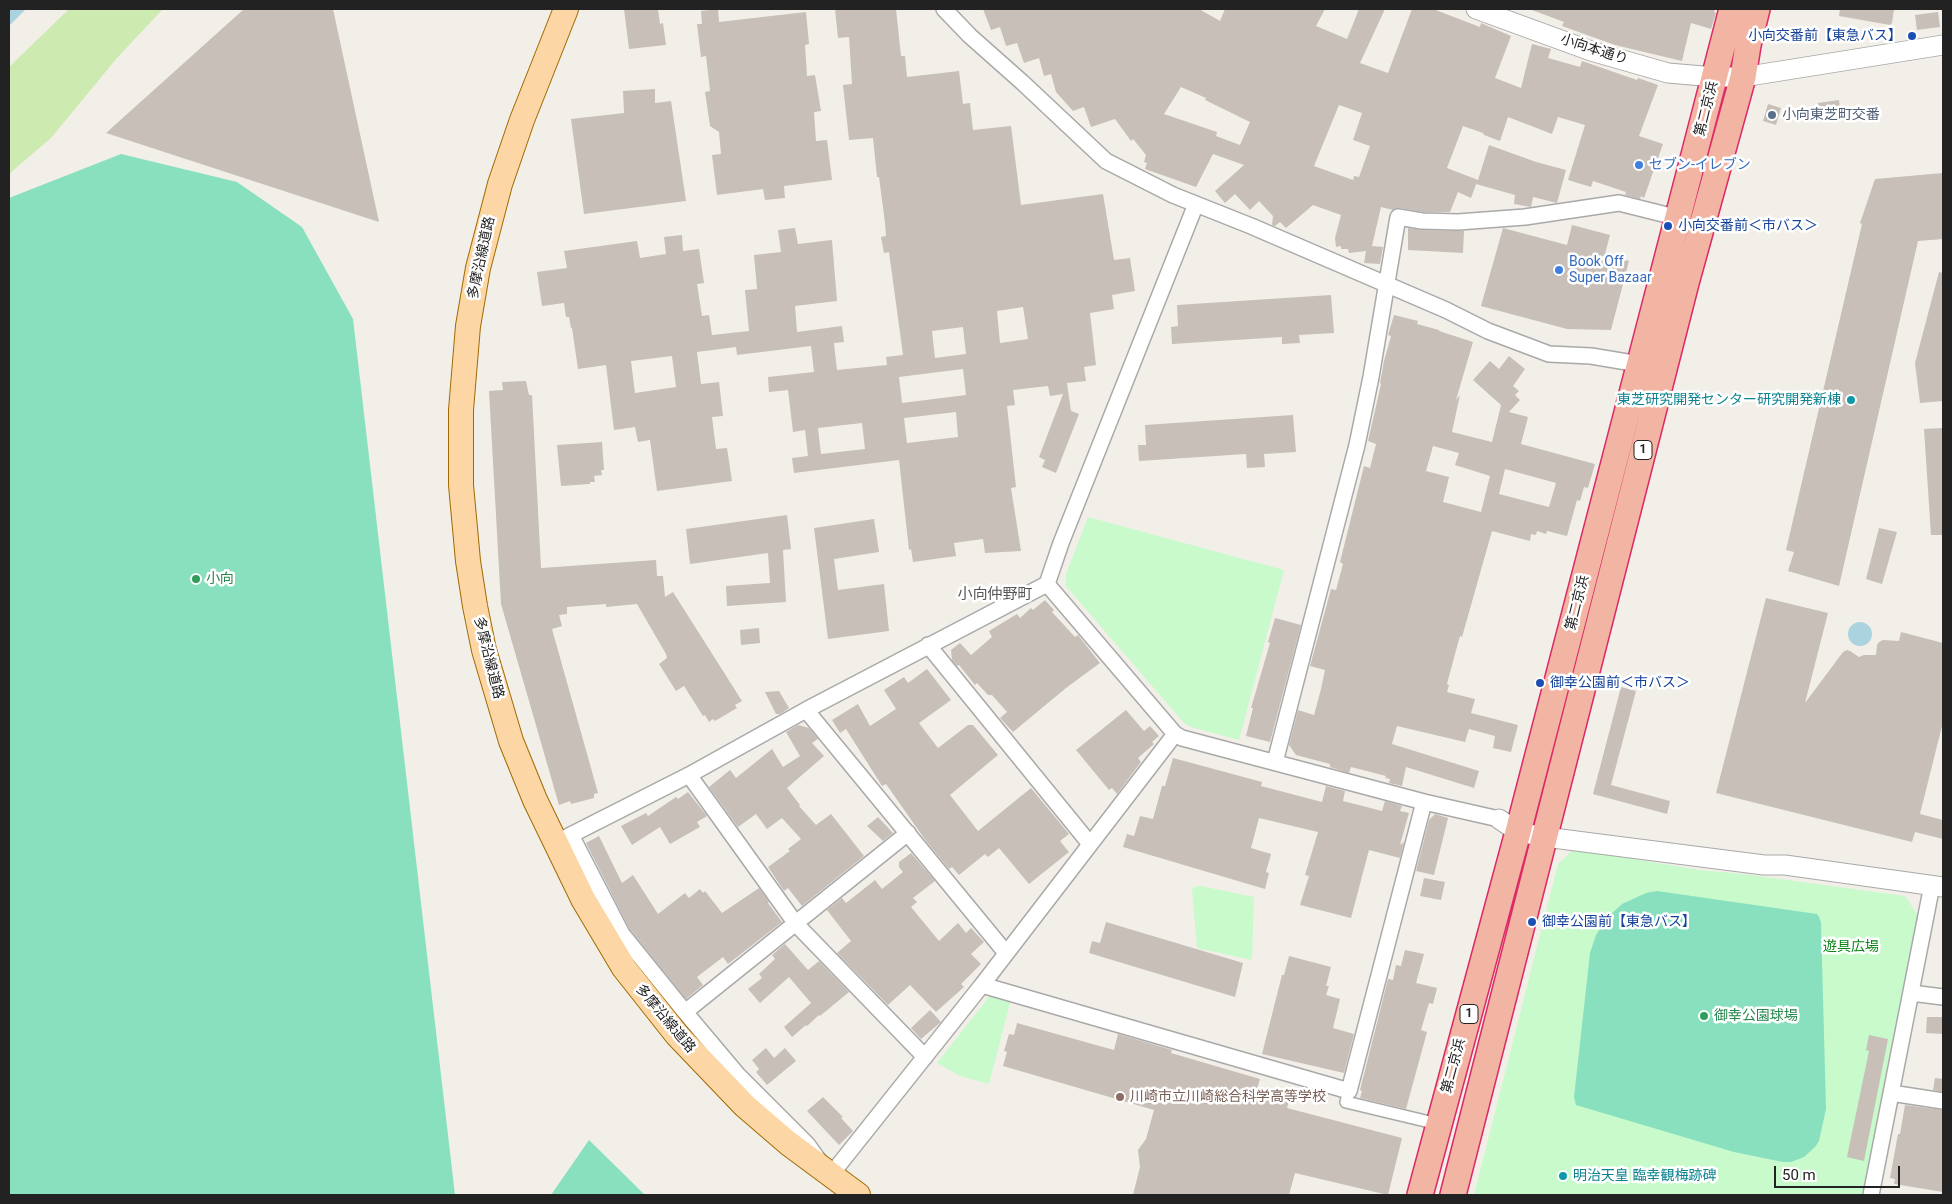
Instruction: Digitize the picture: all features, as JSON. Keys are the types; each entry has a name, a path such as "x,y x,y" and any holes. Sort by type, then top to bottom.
{"highway":[{"name":"第二京浜","path":"1420,1195 1513,823 1679,218 1732,9"},
{"name":"第二京浜","path":"1453,1195 1686,283 1743,77 1748,45 1757,9"}],"main road":[{"name":"多摩沿線道路","path":"566,9 522,120 490,217 478,268 468,326 462,384 461,486 466,546 475,606 483,642 511,741 535,800 563,839 606,940 624,968 656,1011 720,1081 758,1119 830,1176 858,1195"}],"street":[{"path":"944,9 970,36 1023,83 1106,162 1196,204 1252,226 1446,310 1488,331 1549,354 1591,356 1639,364"},
{"name":"小向本通り","path":"1488,11 1591,51 1658,70 1715,77 1743,77"},
{"path":"1743,77 1943,45"},
{"path":"1275,762 1357,445 1371,377 1398,217 1422,221 1458,222 1525,217 1619,203 1679,218"},
{"path":"1175,734 982,984 830,1176 807,1144 738,1075 622,934 563,839 689,775 806,710 1047,584 1068,524 1196,204"},
{"path":"1047,584 1175,734 1189,740 1424,802 1546,830 1764,865 1784,864 1937,886 1910,993 1891,1093 1875,1195"},
{"path":"928,645 1090,844"},
{"path":"806,710 1006,953"},
{"path":"689,775 796,924 925,1057"},
{"path":"1424,802 1346,1102 1438,1124"},
{"path":"685,1012 908,833"},
{"path":"982,984 1349,1091"},
{"path":"1910,993 1943,997"},
{"path":"1891,1093 1943,1101"}],"green space":[{"path":"69,9 163,9 117,58 51,138 9,174 9,67"},
{"name":"小向","path":"121,154 237,182 302,227 353,319 455,1195 9,1195 9,198"},
{"path":"1088,517 1284,570 1239,740 1191,727 1184,723 1066,586 1066,574"},
{"name":"遊具広場","path":"1574,849 1699,870 1743,874 1905,896 1919,917 1864,1195 1474,1195 1558,864"},
{"path":"1201,886 1254,897 1252,960 1197,948 1192,891 1194,887"},
{"name":"御幸公園球場","path":"1657,891 1817,914 1819,917 1821,923 1826,1109 1819,1141 1804,1157 1791,1162 1783,1162 1734,1152 1576,1105 1574,1097 1590,953 1596,935 1608,917 1622,904 1646,893"},
{"path":"992,993 1011,999 989,1084 960,1076 937,1063"},
{"path":"589,1140 645,1195 551,1195"}],"water":[{"path":"9,9 26,9 9,26"},
{"path":"1860,622 1869,625 1872,634 1869,643 1860,646 1851,643 1848,634 1851,625"}],"building":[{"path":"244,9 333,9 379,222 106,133"},
{"path":"624,9 658,9 660,24 663,23 666,45 629,49"},
{"path":"718,9 719,22 806,12 809,44 805,45 807,76 815,75 821,111 814,112 816,141 827,140 832,180 784,186 785,198 765,200 763,189 717,195 712,155 721,154 719,132 710,126 705,92 710,91 706,56 701,57 697,24 702,24 701,11"},
{"path":"835,9 896,9 901,56 905,56 907,77 959,71 963,104 970,103 973,130 1011,126 1021,205 1103,194 1114,260 1130,258 1135,291 1112,295 1114,309 1090,313 1096,365 1084,367 1086,381 1067,383 1071,411 1079,414 1056,473 1042,467 1045,460 1039,457 1063,394 1050,396 1048,386 1013,390 1015,405 1007,406 1016,487 1011,488 1021,551 985,553 983,539 954,543 956,556 913,562 911,549 909,550 899,460 794,473 792,458 808,456 805,430 793,432 788,390 769,392 768,377 814,372 811,346 737,355 736,347 697,352 701,384 719,382 723,416 712,417 716,449 727,448 732,481 657,491 650,440 638,442 635,427 614,430 606,365 578,369 572,328 569,317 566,317 564,303 542,306 537,272 567,268 564,251 637,241 640,258 666,254 664,237 682,235 683,251 699,249 704,283 697,284 702,316 709,315 712,335 749,331 745,290 757,289 754,255 781,252 778,230 795,228 798,244 832,240 837,301 795,306 797,332 842,326 844,342 834,343 837,370 887,365 886,357 903,355 889,252 884,253 881,237 886,236 885,223 873,138 849,140 843,85 852,84 849,37 838,38","holes":["1023,307 1028,339 1000,343 997,311","963,327 966,354 935,358 932,331","672,356 676,387 635,393 631,361","963,369 966,395 902,403 899,377","956,412 958,437 907,443 904,418","862,423 865,449 821,454 818,428"]},
{"path":"983,9 1199,9 1220,21 1225,9 1325,9 1316,26 1347,39 1359,9 1385,9 1360,63 1388,73 1412,9 1433,9 1480,27 1481,23 1511,36 1495,78 1521,88 1532,44 1551,49 1548,58 1580,67 1582,61 1637,80 1638,78 1658,85 1639,136 1663,144 1644,198 1641,196 1640,199 1625,195 1626,192 1593,181 1591,187 1568,180 1585,125 1558,117 1552,134 1508,117 1500,141 1463,126 1447,168 1478,180 1489,145 1536,162 1566,170 1557,203 1533,197 1531,207 1514,204 1515,195 1476,184 1471,198 1458,192 1450,212 1423,212 1400,208 1393,210 1381,207 1372,246 1383,247 1380,264 1364,263 1366,251 1349,253 1348,249 1341,249 1341,246 1336,247 1335,238 1341,215 1313,205 1286,228 1280,222 1275,226 1272,225 1273,216 1259,201 1250,210 1235,194 1225,203 1215,191 1244,165 1213,154 1196,187 1145,169 1147,163 1144,162 1146,155 1133,139 1131,141 1115,119 1091,127 1084,107 1073,111 1056,92 1051,74 1044,76 1039,58 1024,63 1017,43 1006,46 1000,27 991,30","holes":["1181,87 1250,122 1240,145 1216,136 1217,132 1164,114","1339,105 1362,113 1353,140 1370,146 1359,177 1354,176 1353,180 1314,166"]},
{"path":"1533,9 1715,9 1714,12 1716,13 1711,29 1691,23 1682,61 1615,45 1562,26 1564,22"},
{"path":"1840,9 1894,9 1890,25 1839,16"},
{"path":"1938,12 1940,27 1917,30 1915,15"},
{"path":"655,89 655,103 671,101 686,201 584,214 571,119 624,113 623,91"},
{"path":"1839,100 1841,116 1820,119 1818,103"},
{"name":"小向東芝町交番","path":"1768,104 1781,108 1776,125 1763,121"},
{"name":"東芝研究開発センター研究開発新棟","path":"1943,173 1943,239 1918,241 1839,586 1788,571 1794,552 1786,550 1862,224 1860,223 1875,179"},
{"name":"Book Off Super Bazaar","path":"1572,225 1610,235 1605,254 1629,261 1611,330 1567,329 1481,306 1503,228 1567,245"},
{"path":"1408,228 1464,231 1463,253 1408,250"},
{"path":"1939,272 1943,273 1943,401 1920,403 1915,363"},
{"path":"1331,295 1334,333 1299,335 1300,343 1282,344 1282,337 1172,344 1171,327 1178,326 1177,305"},
{"path":"1394,315 1418,321 1417,324 1473,342 1456,400 1460,395 1452,432 1492,442 1501,405 1473,380 1490,361 1499,369 1509,356 1525,369 1513,386 1519,391 1515,395 1520,400 1509,412 1528,417 1521,444 1595,464 1588,488 1584,487 1580,501 1577,500 1567,536 1547,531 1546,534 1537,531 1536,535 1531,534 1530,541 1492,531 1462,637 1460,636 1447,684 1449,685 1447,692 1475,699 1471,713 1518,725 1511,752 1493,748 1495,736 1469,729 1465,742 1397,726 1392,744 1479,771 1474,788 1406,767 1402,786 1389,783 1390,779 1385,778 1386,776 1351,767 1349,773 1330,767 1330,764 1296,755 1289,745 1298,710 1314,715 1321,689 1325,670 1310,666 1331,589 1336,590 1343,564 1340,562 1364,466 1370,468 1376,444 1368,441 1391,336 1388,335","holes":["1433,446 1459,453 1455,465 1490,476 1481,512 1443,502 1449,477 1426,471","1505,469 1556,483 1549,507 1499,494"]},
{"path":"526,381 529,395 532,395 541,568 656,560 657,576 663,576 665,597 673,592 742,701 735,705 737,708 715,721 713,719 709,722 705,715 703,716 684,686 676,691 659,664 667,658 666,654 637,604 606,607 606,604 567,607 567,614 559,615 562,626 552,629 598,793 594,794 594,798 571,804 570,801 559,805 501,604 489,391 503,390 502,382"},
{"path":"1293,415 1296,452 1264,454 1265,467 1247,468 1246,454 1139,461 1138,445 1146,445 1145,425"},
{"path":"1943,428 1943,535 1931,535 1924,429"},
{"path":"602,442 604,470 601,470 602,475 594,476 595,482 590,482 590,484 561,486 557,445"},
{"path":"787,515 791,549 783,550 786,602 727,606 726,586 770,583 768,553 690,564 686,529"},
{"path":"874,519 879,552 834,559 838,590 884,584 889,631 828,639 814,528"},
{"path":"1879,528 1897,532 1882,584 1866,579"},
{"path":"1766,598 1828,613 1805,703 1843,652 1847,650 1859,657 1876,655 1879,642 1883,640 1899,641 1901,632 1943,643 1943,722 1920,814 1943,820 1943,839 1915,832 1912,842 1716,793"},
{"path":"1045,600 1054,610 1052,612 1075,637 1078,635 1100,663 1066,688 1013,732 1000,718 1007,712 992,695 988,695 977,683 975,685 959,665 957,666 952,660 951,650 960,643 971,655 992,637 989,631 1017,614 1020,618 1031,608 1033,610"},
{"path":"1275,618 1301,625 1270,742 1246,736 1253,708 1251,708 1270,643 1268,642"},
{"path":"759,628 760,643 741,645 740,630"},
{"path":"927,669 951,700 919,723 938,748 968,725 973,725 998,755 950,795 978,831 1031,788 1069,834 1060,841 1069,852 1029,884 999,848 988,857 985,854 959,875 952,867 949,869 926,841 886,784 882,786 846,729 840,733 832,720 858,704 870,726 896,709 884,690 904,677 908,683"},
{"path":"1621,687 1636,691 1611,785 1670,801 1667,814 1593,794"},
{"path":"779,691 789,708 780,714 776,714 765,692"},
{"path":"1126,710 1144,731 1150,726 1159,736 1152,742 1154,744 1138,758 1141,762 1117,794 1112,788 1109,790 1076,750"},
{"path":"798,725 809,728 818,739 812,743 824,756 787,788 799,806 816,825 831,814 864,856 802,906 788,888 784,891 768,867 790,851 788,849 801,839 782,818 767,829 756,814 738,827 709,787 730,770 736,778 772,749 783,767 800,756 786,732"},
{"path":"1173,758 1262,782 1261,786 1322,802 1326,786 1345,791 1343,801 1382,811 1385,801 1402,806 1400,811 1409,813 1400,845 1404,842 1400,858 1369,850 1351,918 1300,905 1309,876 1305,875 1318,832 1259,818 1251,848 1271,854 1266,872 1269,873 1265,889 1123,847 1127,834 1134,836 1140,816 1153,819 1162,786 1165,786"},
{"path":"688,792 707,816 697,822 700,827 670,844 660,827 632,845 621,826 646,813 648,816 676,797 678,799"},
{"path":"1435,814 1448,818 1434,875 1416,871 1429,820"},
{"path":"878,817 893,833 883,841 867,826"},
{"path":"599,836 622,883 633,875 658,914 685,893 689,898 700,889 703,893 705,891 722,913 759,888 782,922 728,964 723,957 697,977 703,985 686,999 629,928 586,843"},
{"path":"911,853 935,881 913,898 917,902 911,907 939,941 958,923 966,933 971,928 984,942 971,954 981,964 961,984 964,987 936,1012 910,985 888,1005 837,953 851,941 827,910 842,898 846,903 875,880 882,889 903,872 899,867 899,862"},
{"path":"1424,878 1445,882 1441,900 1420,896"},
{"path":"1106,922 1243,963 1235,997 1089,953 1092,941 1100,943"},
{"path":"785,944 808,970 819,961 849,992 792,1037 784,1027 811,1003 789,977 760,1003 748,989 762,978 759,974 775,959 772,955"},
{"path":"1405,950 1424,954 1416,983 1437,988 1433,1004 1429,1003 1421,1030 1427,1032 1406,1109 1360,1098 1362,1091 1360,1090 1388,979 1393,980 1396,965 1401,966"},
{"path":"1289,956 1331,967 1326,986 1329,986 1326,995 1340,999 1333,1028 1354,1034 1344,1073 1262,1054 1282,975 1284,975"},
{"path":"930,1010 941,1022 921,1039 911,1028"},
{"path":"1927,1017 1943,1017 1943,1034 1926,1033"},
{"path":"1017,1023 1114,1050 1118,1034 1172,1050 1171,1053 1260,1079 1256,1092 1289,1101 1287,1108 1402,1138 1388,1195 1295,1173 1289,1195 1133,1195 1140,1167 1138,1150 1146,1139 1154,1110 1003,1066 1007,1052 1004,1051 1009,1034 1014,1035"},
{"path":"1869,1035 1888,1039 1864,1161 1847,1157 1869,1051 1866,1050"},
{"path":"766,1048 774,1058 785,1048 796,1061 767,1085 756,1072 759,1069 752,1060"},
{"path":"1935,1078 1943,1079 1943,1092 1933,1090"},
{"path":"823,1097 843,1117 841,1118 853,1131 839,1145 807,1111"},
{"path":"1905,1105 1943,1110 1943,1192 1894,1184 1895,1179 1890,1178"}],"place":[{"name":"小向交番前【東急バス】","path":"1912,36"},
{"name":"小向東芝町交番","path":"1772,115"},
{"name":"セブン-イレブン","path":"1639,165"},
{"name":"小向交番前＜市バス＞","path":"1668,226"},
{"name":"Book Off Super Bazaar","path":"1559,270"},
{"name":"東芝研究開発センター研究開発新棟","path":"1851,400"},
{"name":"小向","path":"196,579"},
{"name":"御幸公園前＜市バス＞","path":"1540,683"},
{"name":"御幸公園前【東急バス】","path":"1532,922"},
{"name":"御幸公園球場","path":"1704,1016"},
{"name":"川崎市立川崎総合科学高等学校","path":"1120,1097"},
{"name":"明治天皇 臨幸観梅跡碑","path":"1563,1176"}],"district":[{"name":"小向仲野町","path":"995,595"}]}
